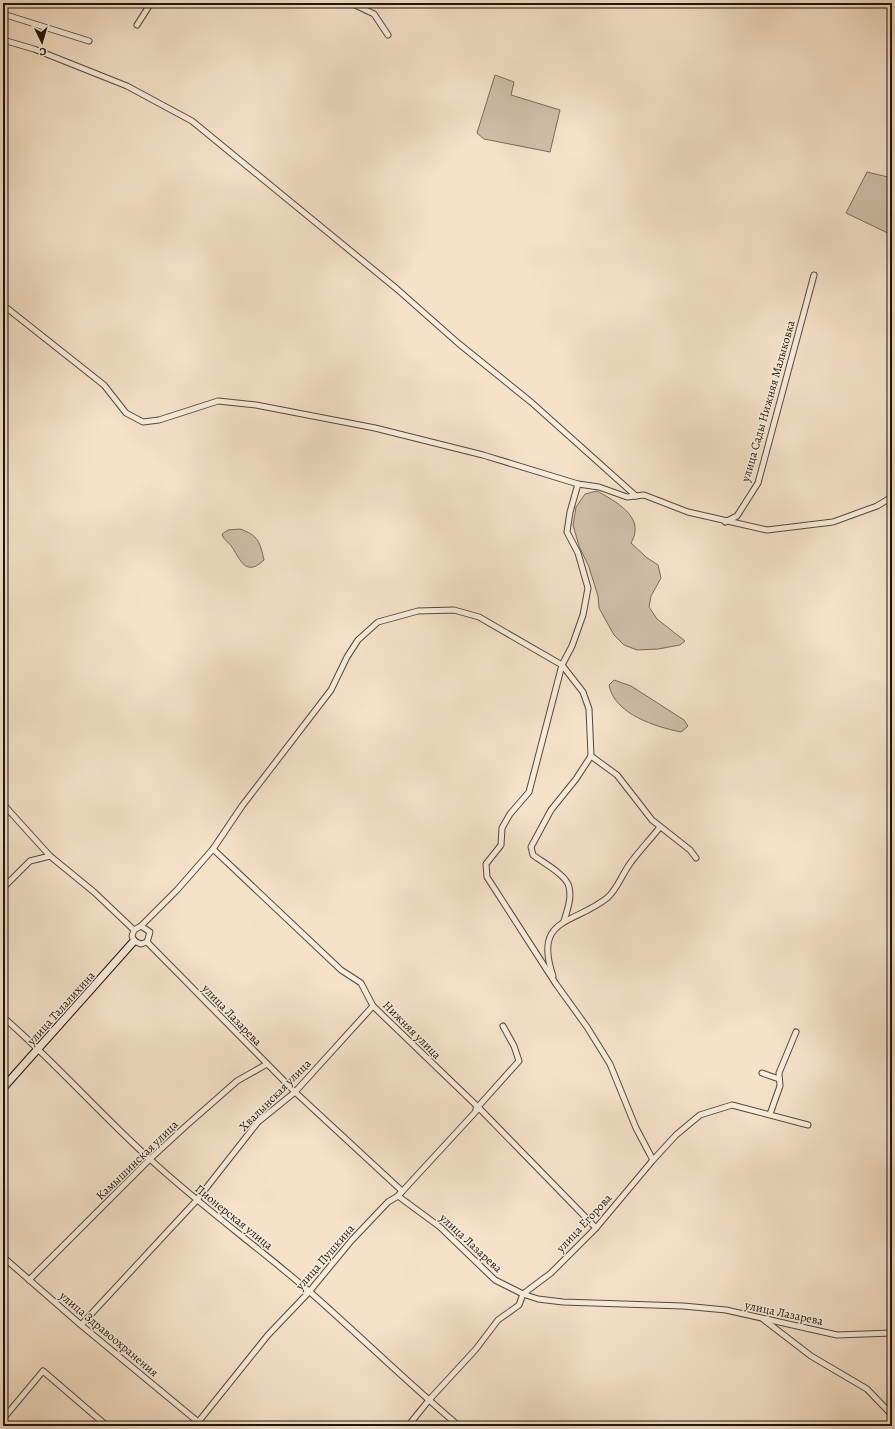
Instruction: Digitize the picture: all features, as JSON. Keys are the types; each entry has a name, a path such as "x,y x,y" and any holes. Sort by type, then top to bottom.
{"street":[{"path":"137,25 151,3"},
{"path":"351,3 374,14 388,35"},
{"path":"3,14 89,41"},
{"path":"3,40 34,49 127,86 192,121 397,289 458,343 531,402 636,496"},
{"name":"улица Сады Нижняя Малыковка","path":"725,522 737,516 758,483 814,275"},
{"path":"3,305 104,385 126,413 143,422 159,420 218,401 256,406 374,428 482,456 578,484 599,487 626,497 652,497 688,512 725,522 767,530 833,522 877,506 892,498"},
{"path":"578,484 570,512 567,532 578,553 588,588 583,615 572,646 562,665 529,792 510,814 502,828 501,845 486,864 487,877 610,1064 636,1128 653,1160"},
{"path":"141,926 150,932 147,942 141,944 134,942 132,936 134,930 141,926 177,890 212,848 242,806 331,690 347,657 358,640 378,622 418,611 454,610 479,617 562,665 583,692 589,709 591,756 576,779 551,810 531,847 532,855 560,874 570,886 569,901 564,921"},
{"path":"591,756 616,775 652,820 690,850 696,858"},
{"path":"3,804 50,856 94,892 134,930"},
{"path":"556,984 547,960 547,946 550,935 564,921 608,898 630,864 660,827"},
{"name":"Нижняя улица","path":"212,848 341,970 361,983 373,1006 478,1108 596,1228"},
{"path":"3,888 30,861 50,856"},
{"name":"улица Талалихина","path":"3,1088 40,1049 134,942"},
{"name":"улица Лазарева","path":"147,942 295,1092 402,1191"},
{"name":"Хвалынская улица","path":"81,1325 196,1201 258,1122 295,1092 373,1006"},
{"name":"Пионерская улица","path":"3,1017 40,1049 99,1111 196,1201 309,1292 459,1426"},
{"path":"398,1196 519,1061 514,1046 504,1026"},
{"path":"770,1114 780,1086 779,1073 796,1032"},
{"name":"Камышинская улица","path":"29,1280 150,1159 237,1081 267,1064"},
{"path":"762,1073 779,1079"},
{"name":"улица Егорова","path":"408,1426 429,1400 476,1349 498,1320 520,1305 523,1294 551,1273 596,1228 676,1135 700,1115 732,1105 808,1125"},
{"name":"улица Пушкина","path":"197,1424 268,1335 309,1292 356,1235 388,1202 398,1196 478,1108"},
{"name":"улица Лазарева","path":"398,1196 440,1227 495,1280 523,1294 538,1299 563,1302 683,1306 726,1310 837,1335 892,1333"},
{"name":"улица Здравоохранения","path":"3,1257 197,1424 203,1426"},
{"path":"762,1318 811,1356 867,1389 892,1414"},
{"path":"3,1419 43,1371 107,1426"}],"shaded area":[{"path":"495,75 514,82 511,95 560,110 550,152 484,139 477,133"},
{"path":"867,172 892,178 892,188 888,200 892,201 892,235 846,213"},
{"path":"597,491 616,502 628,512 635,524 635,534 631,543 646,557 658,565 661,578 651,596 649,607 657,619 685,641 680,645 658,649 637,650 624,645 614,635 599,608 598,596 589,567 579,546 573,525 576,507 585,494"},
{"path":"240,529 251,534 257,540 261,548 264,560 258,565 248,567 241,562 222,534 228,530"},
{"path":"614,680 631,686 684,720 688,726 681,732 660,727 638,718 619,704 613,695 609,685"}]}
